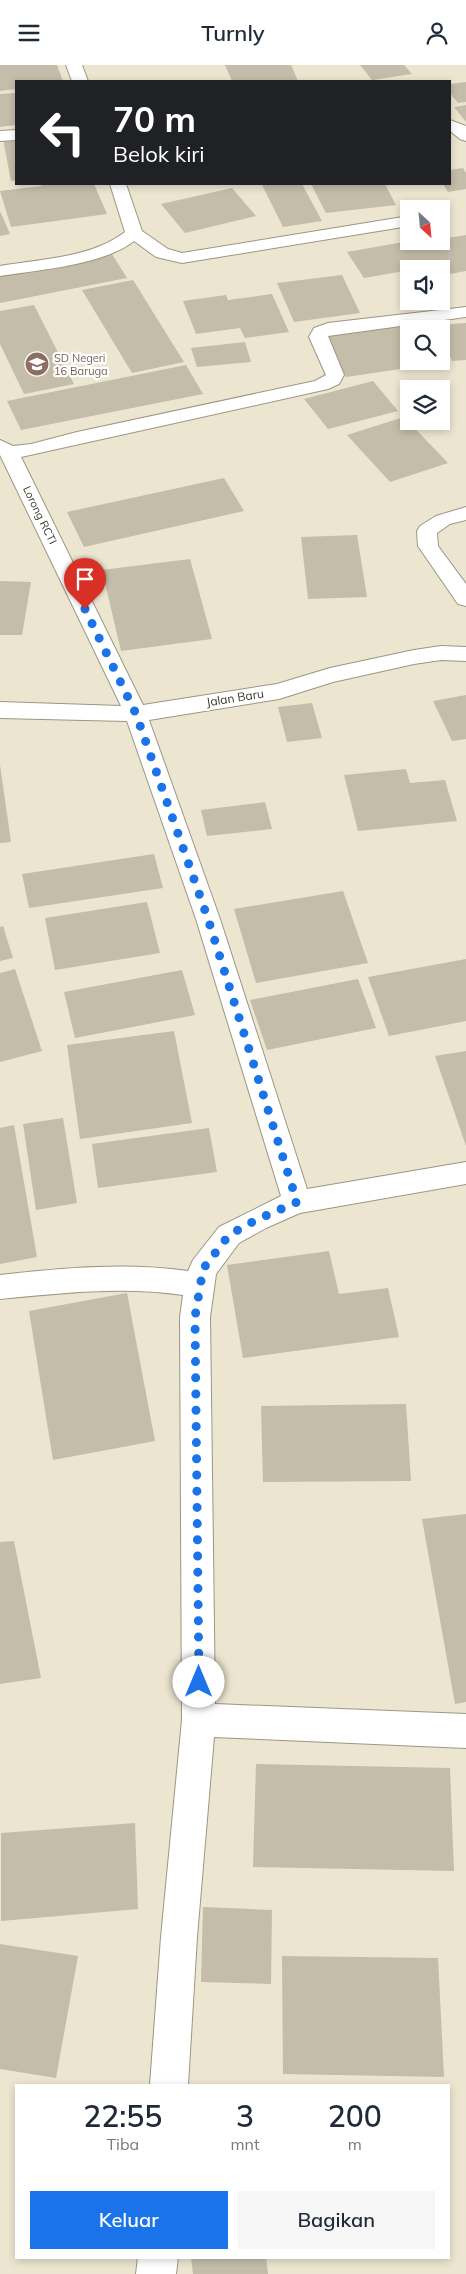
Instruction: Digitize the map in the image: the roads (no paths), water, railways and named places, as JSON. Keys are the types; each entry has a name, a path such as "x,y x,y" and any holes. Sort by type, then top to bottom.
{"street":[{"path":"74,65 80,80"},
{"path":"451,125 460,129 466,136"},
{"path":"0,136 15,135"},
{"path":"118,185 134,233 162,253 182,258 400,222"},
{"path":"0,271 110,249 127,241 134,233"},
{"path":"2,448 32,449 321,385 332,379 335,375 318,337 328,329 466,312"},
{"name":"Lorong RCTI","path":"2,448 136,714 208,919 297,1202"},
{"path":"466,513 443,520 427,531 428,546 466,599"},
{"name":"Jalan Baru","path":"0,710 136,714 279,691 330,675 414,657 440,653 466,654"},
{"path":"169,2084 179,1937 199,1720 195,1317 203,1269 229,1235 256,1220 297,1202 466,1173"},
{"path":"0,1287 36,1283 142,1278 169,1279 199,1285"},
{"path":"199,1720 466,1731"},
{"path":"156,2274 158,2259"}],"place":[{"name":"SD Negeri 16 Baruga","path":"37,364"}]}
